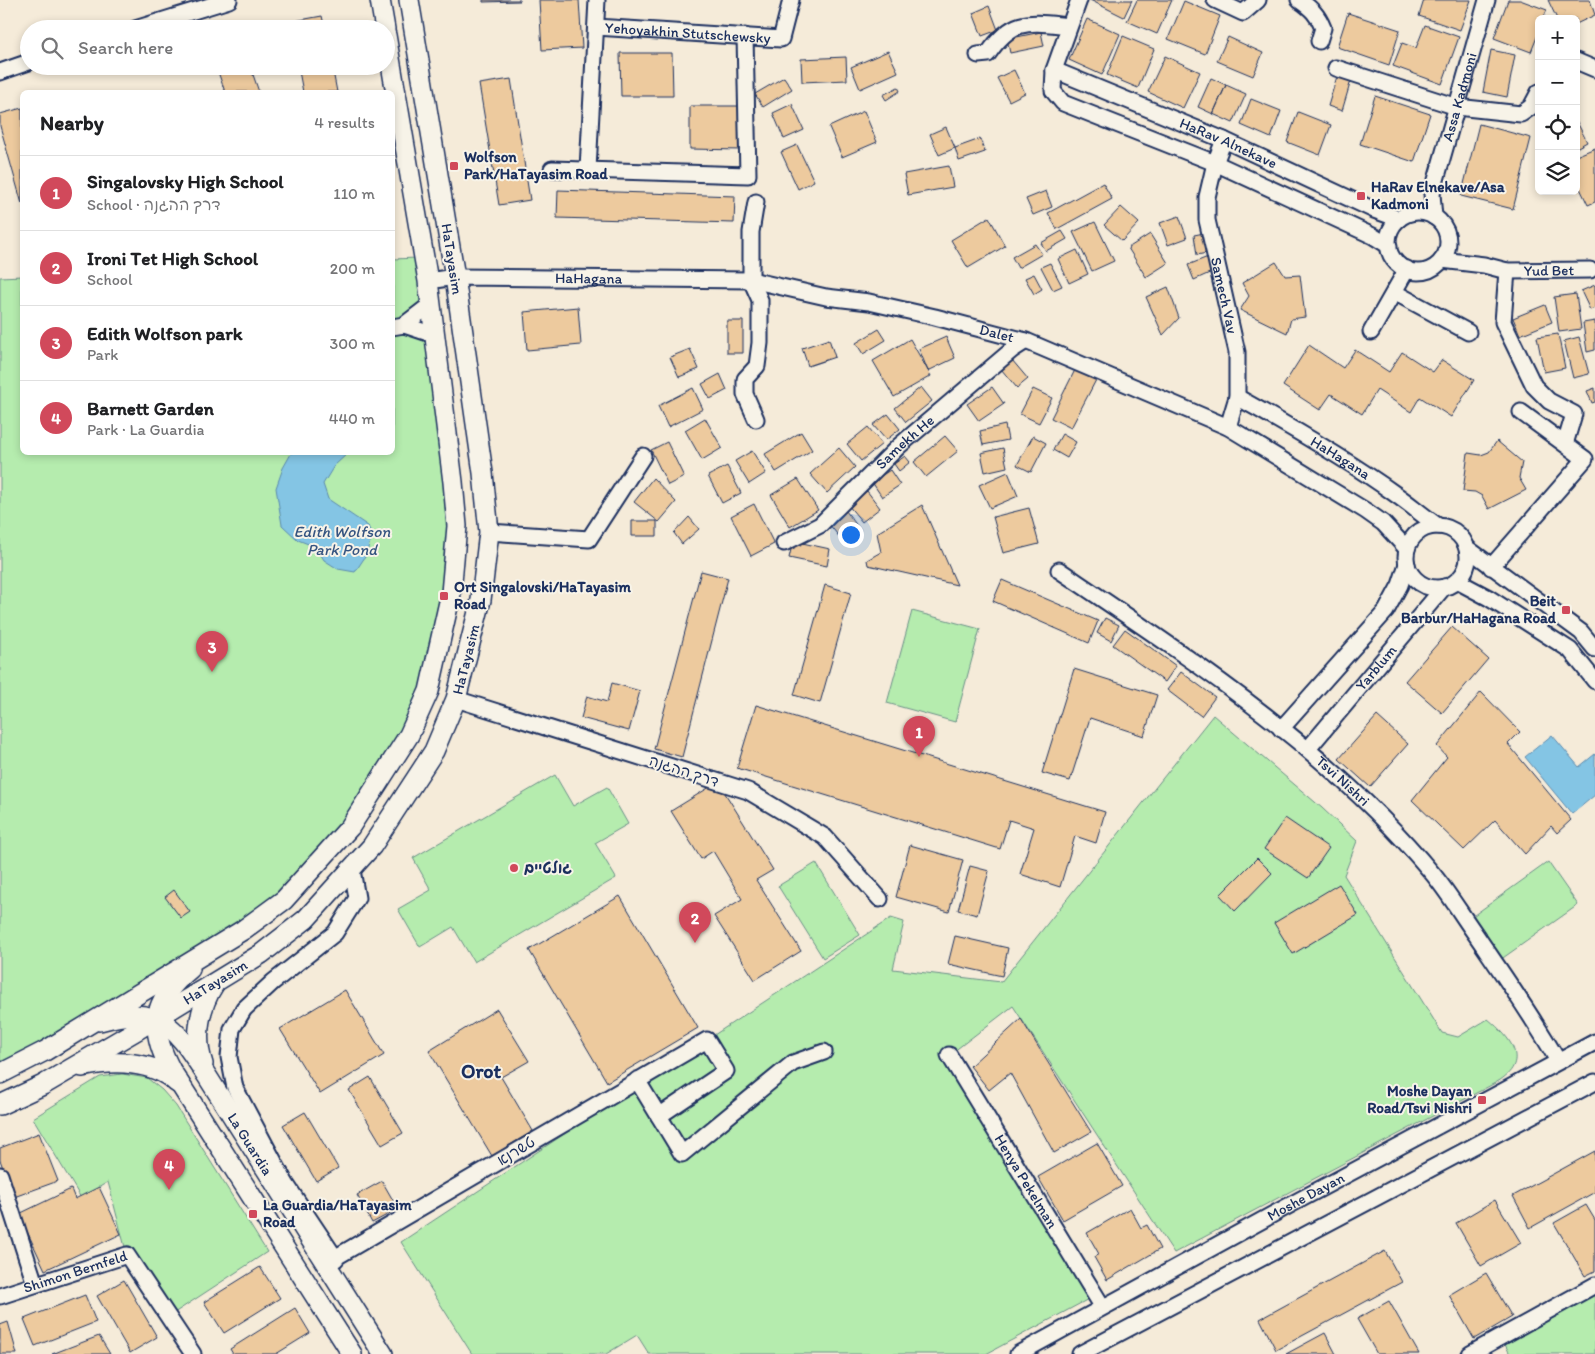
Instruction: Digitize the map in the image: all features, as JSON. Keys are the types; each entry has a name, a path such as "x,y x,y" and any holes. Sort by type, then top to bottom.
{"main road":[{"path":"380,0 383,20"},
{"name":"HaTayasim","path":"0,1105 43,1085 157,1018 261,954 306,919 372,846 434,751 456,699 482,600 489,532 483,472 455,276 409,0"},
{"name":"HaTayasim","path":"0,1074 21,1064 85,1026 224,941 284,900 350,827 409,735 429,691 451,593 457,526 428,281 393,75"},
{"name":"La Guardia","path":"224,941 176,982 167,996 157,1018 156,1033 160,1047 183,1088 352,1354"},
{"path":"207,1076 200,1052 199,1028 204,1003 215,982"},
{"path":"85,1026 138,1014 157,1018"},
{"name":"La Guardia","path":"157,1018 176,1033 207,1076 331,1261 383,1354"},
{"path":"71,1069 104,1063 135,1064 166,1074 183,1088"}],"street":[{"path":"164,20 229,0"},
{"path":"588,169 597,0"},
{"name":"Yehoyakhin Stutschewsky","path":"596,27 782,39 791,0"},
{"path":"1054,70 1079,0"},
{"path":"1215,0 1243,13 1258,0"},
{"path":"1300,0 1312,8 1324,28 1319,42"},
{"name":"Assa Kadmoni","path":"1434,217 1432,194 1487,0"},
{"path":"978,55 988,54 1004,34 1017,25 1069,26"},
{"path":"552,168 748,175 745,36"},
{"path":"1580,63 1595,69"},
{"path":"0,72 20,65"},
{"path":"1336,68 1457,107 1521,114 1532,107 1535,101"},
{"name":"HaRav Alnekave","path":"1388,246 1373,236 1215,163 1063,103 1053,91 1054,70 1224,140 1374,210 1399,219"},
{"path":"1215,163 1224,140"},
{"name":"Samech Vav","path":"1215,163 1206,197 1207,220 1234,332 1238,359 1237,397 1228,428"},
{"name":"Assa Kadmoni","path":"1418,212 1432,194"},
{"path":"756,202 751,232 751,280 760,300 760,343 757,366 745,379 745,394 756,419"},
{"path":"1418,212 1434,217 1442,224 1446,233 1447,245 1442,260 1427,270 1416,272 1398,264 1388,246 1392,226 1399,219 1418,212"},
{"path":"1447,245 1484,265"},
{"path":"1442,260 1484,265 1507,271 1503,322 1534,386 1549,401 1574,414 1565,444"},
{"path":"1370,332 1407,269"},
{"name":"Yud Bet","path":"1507,271 1590,270"},
{"name":"HaHagana","path":"428,281 455,276 751,280"},
{"name":"Dalet","path":"751,280 826,297 868,302 936,316 1026,341 1228,428"},
{"path":"1394,292 1468,332"},
{"path":"398,326 430,305"},
{"path":"398,326 434,335"},
{"name":"Samekh He","path":"784,543 820,524 898,446 1012,350 1026,341"},
{"name":"HaHagana","path":"1237,397 1309,438 1388,489 1438,526"},
{"path":"1491,567 1585,459 1522,412"},
{"name":"HaHagana","path":"1228,428 1291,463 1384,523 1407,557"},
{"path":"489,532 589,538 643,456"},
{"path":"1595,648 1581,632 1467,548 1456,533 1438,526 1420,531 1414,536 1407,557 1411,573 1425,586 1450,584 1489,598 1570,650 1595,681"},
{"path":"1450,584 1466,567 1467,548"},
{"name":"Yarblum","path":"1281,729 1386,611 1400,585 1407,557"},
{"name":"Tsvi Nishri","path":"1059,570 1178,651 1308,749 1374,811 1433,873 1534,1019 1558,1061"},
{"name":"Yarblum","path":"1308,749 1450,584"},
{"name":"דרך ההגנה","path":"456,699 748,791 824,837 880,899"},
{"path":"331,1261 286,1184 235,1088 229,1057 230,1038 232,1029 244,1009 335,933 357,898 352,870"},
{"name":"טשרנא","path":"331,1261 707,1040 726,1071 659,1116"},
{"name":"Moshe Dayan","path":"1018,1354 1102,1306 1595,1042"},
{"path":"637,1080 682,1154 793,1062 824,1052"},
{"name":"Henya Pekelman","path":"949,1055 1102,1306"},
{"path":"1080,1354 1595,1082"},
{"path":"0,1176 35,1284"},
{"name":"Shimon Bernfeld","path":"0,1296 127,1255 187,1352"},
{"path":"1470,1354 1595,1285"}],"green space":[{"path":"417,258 452,529 442,615 407,730 346,824 284,894 46,1041 10,1061 0,1063 0,277 20,276 20,455 395,455 395,259"},
{"path":"912,611 980,629 955,722 887,703"},
{"path":"1213,715 1322,808 1357,841 1344,875 1442,1033 1458,1037 1488,1019 1504,1034 1514,1050 1513,1066 1507,1074 1497,1082 1174,1253 1013,1006 949,1055 1096,1295 986,1354 649,1354 637,1335 606,1354 472,1354 401,1242 891,918 904,922 893,969 1001,982"},
{"name":"גולטיים","path":"555,775 573,806 607,787 628,824 595,843 616,878 474,962 453,927 420,947 398,909 431,890 413,858"},
{"path":"1548,862 1578,905 1500,960 1470,918"},
{"path":"816,863 860,935 823,958 778,886"},
{"path":"122,1074 147,1078 162,1090 176,1106 267,1252 168,1317 127,1255 108,1182 81,1198 33,1118 100,1077"},
{"path":"1595,1285 1595,1354 1510,1354 1501,1337"}],"water":[{"name":"Edith Wolfson Park Pond","path":"290,455 346,455 334,466 323,484 328,499 368,526 372,536 365,557 355,572 338,569 324,560 316,547 298,540 282,525 276,488 283,468"},
{"path":"1552,735 1579,767 1595,754 1595,795 1572,814 1525,757"}],"building":[{"path":"483,0 520,0 520,1 483,2"},
{"path":"539,0 579,0 582,48 542,50"},
{"path":"1090,0 1132,0 1124,17"},
{"path":"1137,0 1172,0 1157,34 1127,21"},
{"path":"1424,0 1471,0 1460,30 1419,16"},
{"path":"1508,0 1520,0 1547,10 1545,15 1535,15 1535,42 1531,52 1494,38"},
{"path":"1548,0 1590,0 1595,15 1580,22 1580,15 1555,15"},
{"path":"1184,1 1220,16 1205,54 1168,39"},
{"path":"989,6 998,30 982,36 973,13"},
{"path":"1348,13 1400,30 1389,65 1337,47"},
{"path":"322,16 323,20 300,20"},
{"path":"1087,19 1120,34 1102,75 1069,60"},
{"path":"1425,25 1459,37 1442,84 1393,66 1402,43 1416,48"},
{"path":"1041,32 1044,46 1010,53 1007,39"},
{"path":"1123,36 1154,49 1138,88 1107,75"},
{"path":"1228,37 1263,53 1253,76 1217,61"},
{"path":"1491,50 1515,55 1507,97 1483,92"},
{"path":"888,51 898,72 860,89 851,67"},
{"path":"620,53 672,53 673,96 621,96"},
{"path":"1165,56 1200,72 1183,108 1148,92"},
{"path":"846,57 847,80 802,82 801,59"},
{"path":"1014,70 1025,93 1009,101 997,78"},
{"path":"1338,73 1352,77 1342,111 1328,106"},
{"path":"219,75 253,75 258,90 224,90"},
{"path":"300,75 334,75 337,90 303,90"},
{"path":"784,77 792,89 763,107 755,94"},
{"path":"1211,78 1226,85 1213,114 1198,107"},
{"path":"511,79 530,200 499,205 479,84"},
{"path":"1226,85 1246,94 1233,123 1213,114"},
{"path":"898,87 900,91 886,100 883,95"},
{"path":"1375,96 1430,114 1414,162 1360,144"},
{"path":"1251,99 1281,111 1271,138 1241,125"},
{"path":"792,104 804,130 784,139 773,113"},
{"path":"690,106 741,106 741,150 690,149"},
{"path":"20,109 20,197 0,126 0,114"},
{"path":"864,111 877,142 842,157 829,127"},
{"path":"1298,112 1331,125 1320,155 1287,142"},
{"path":"1479,124 1531,138 1513,209 1461,196"},
{"path":"946,127 955,148 939,155 930,134"},
{"path":"1580,128 1587,142 1580,146"},
{"path":"980,139 985,152 959,161 955,148"},
{"path":"797,145 814,181 798,189 781,152"},
{"path":"1595,148 1595,202 1588,205 1580,188 1580,154"},
{"path":"949,166 953,187 908,195 904,174"},
{"path":"1103,183 1112,199 1057,229 1048,213"},
{"path":"558,190 735,196 734,223 557,218"},
{"path":"1046,191 1052,207 1033,215 1026,199"},
{"path":"1121,207 1139,223 1122,241 1104,225"},
{"path":"1179,216 1187,238 1168,245 1160,223"},
{"path":"989,217 1005,246 968,268 951,240"},
{"path":"1095,222 1114,261 1092,271 1073,232"},
{"path":"1062,231 1067,239 1046,251 1041,243"},
{"path":"1204,233 1207,253 1197,255 1194,235"},
{"path":"1150,234 1168,263 1146,277 1128,248"},
{"path":"1035,244 1042,254 1018,268 1012,257"},
{"path":"1077,250 1088,274 1069,283 1058,259"},
{"path":"1208,257 1214,271 1194,280 1188,265"},
{"path":"1276,262 1285,276 1300,275 1305,317 1291,319 1287,333 1240,310 1249,296 1242,283"},
{"path":"1050,263 1062,286 1053,290 1041,267"},
{"path":"1034,274 1042,289 1034,294 1025,278"},
{"path":"1595,285 1595,308 1590,310 1581,291"},
{"path":"1168,287 1179,318 1163,335 1146,297"},
{"path":"1576,294 1581,329 1559,332 1554,297"},
{"path":"1545,305 1552,322 1520,335 1513,318"},
{"path":"578,307 581,345 527,350 524,312"},
{"path":"727,321 743,321 743,353 727,353"},
{"path":"1595,321 1595,350 1587,352 1583,323"},
{"path":"879,329 886,340 863,354 856,343"},
{"path":"1558,334 1565,368 1544,372 1537,337"},
{"path":"946,337 955,358 928,371 919,349"},
{"path":"1579,337 1589,374 1573,378 1564,341"},
{"path":"829,339 835,357 808,366 802,348"},
{"path":"910,339 931,376 894,397 873,361"},
{"path":"1309,345 1343,368 1355,350 1389,372 1402,352 1433,372 1442,360 1474,380 1451,417 1420,397 1411,412 1377,390 1362,414 1331,394 1320,410 1283,386"},
{"path":"690,349 699,369 679,377 670,357"},
{"path":"1012,360 1028,379 1017,388 1001,369"},
{"path":"1076,368 1097,378 1071,428 1051,418"},
{"path":"720,374 727,390 710,399 702,384"},
{"path":"921,387 932,401 906,422 895,408"},
{"path":"992,387 1004,404 979,421 967,404"},
{"path":"693,388 703,409 668,427 658,406"},
{"path":"1595,388 1595,402 1592,403 1587,391"},
{"path":"1033,389 1052,398 1039,423 1020,414"},
{"path":"888,414 900,429 886,440 873,425"},
{"path":"705,418 722,448 702,460 685,430"},
{"path":"1005,425 1008,440 983,445 980,431"},
{"path":"868,427 882,444 861,461 847,444"},
{"path":"801,432 812,450 776,472 765,454"},
{"path":"1062,434 1076,442 1067,458 1053,450"},
{"path":"945,436 958,451 926,477 914,462"},
{"path":"1033,436 1046,443 1031,472 1017,465"},
{"path":"1497,441 1522,462 1519,478 1526,490 1489,509 1482,496 1475,492 1463,491 1468,453 1481,455 1489,452"},
{"path":"667,442 684,477 668,485 651,450"},
{"path":"839,448 855,467 827,493 810,474"},
{"path":"1003,448 1007,467 985,472 981,453"},
{"path":"752,451 766,473 749,484 735,461"},
{"path":"905,456 910,462 899,471 894,464"},
{"path":"727,466 741,493 722,503 708,476"},
{"path":"890,470 900,485 882,497 872,482"},
{"path":"1008,472 1018,496 990,508 979,485"},
{"path":"653,478 676,502 659,522 634,502"},
{"path":"798,479 818,510 790,527 771,495"},
{"path":"867,491 880,508 862,522 848,505"},
{"path":"754,504 774,544 751,556 731,516"},
{"path":"922,505 957,585 868,565 867,560 881,552 877,533"},
{"path":"1029,508 1039,544 1003,553 993,517"},
{"path":"846,511 861,531 845,544 829,524"},
{"path":"689,517 699,529 682,544 674,533"},
{"path":"632,521 657,521 657,536 632,536"},
{"path":"793,541 830,549 827,566 789,558"},
{"path":"701,571 728,578 682,757 654,749"},
{"path":"1002,580 1098,621 1089,643 993,601"},
{"path":"825,585 851,593 820,703 794,695"},
{"path":"1105,618 1119,625 1111,641 1097,633"},
{"path":"1452,627 1488,659 1442,713 1405,681"},
{"path":"1125,629 1176,666 1165,682 1113,645"},
{"path":"1074,669 1157,695 1144,736 1090,718 1070,781 1042,773"},
{"path":"1181,672 1215,697 1201,716 1167,690"},
{"path":"612,683 640,691 629,731 581,718 587,696 607,702"},
{"path":"1481,692 1520,732 1508,744 1571,820 1557,833 1551,826 1525,854 1495,820 1464,850 1412,800 1447,757 1437,746"},
{"path":"756,705 1105,812 1096,843 1075,836 1060,887 1020,874 1034,828 1009,820 1000,849 737,768"},
{"path":"1377,716 1408,744 1370,787 1339,759"},
{"path":"718,782 773,870 756,880 801,951 755,980 714,916 742,899 713,851 701,859 671,811"},
{"path":"1285,818 1329,848 1308,878 1264,849"},
{"path":"910,845 963,860 949,912 896,897"},
{"path":"1257,858 1272,873 1235,911 1220,895"},
{"path":"970,866 989,871 977,915 958,910"},
{"path":"1339,884 1358,915 1293,954 1274,923"},
{"path":"174,890 190,912 181,918 165,897"},
{"path":"620,896 698,1028 607,1082 529,950"},
{"path":"955,936 1008,948 1002,976 948,964"},
{"path":"345,990 384,1055 320,1094 280,1029"},
{"path":"497,1009 529,1061 501,1077 533,1131 492,1156 429,1051"},
{"path":"1021,1019 1091,1132 1054,1153 1010,1073 989,1090 970,1066"},
{"path":"370,1077 403,1133 382,1145 349,1090"},
{"path":"305,1112 338,1168 316,1181 283,1125"},
{"path":"39,1133 58,1181 14,1197 0,1160 0,1148"},
{"path":"1097,1143 1122,1186 1063,1220 1038,1177"},
{"path":"1595,1151 1595,1192 1530,1228 1513,1196"},
{"path":"382,1181 398,1209 372,1223 357,1195"},
{"path":"99,1187 121,1234 45,1270 19,1214 71,1189 75,1199"},
{"path":"1495,1200 1521,1243 1481,1266 1456,1223"},
{"path":"1586,1205 1595,1220 1595,1271 1585,1276 1554,1223"},
{"path":"1130,1208 1141,1228 1147,1225 1160,1249 1107,1280 1094,1257 1099,1254 1087,1233"},
{"path":"1385,1251 1402,1282 1276,1350 1260,1319"},
{"path":"260,1267 280,1298 224,1333 204,1302"},
{"path":"1486,1273 1512,1317 1474,1339 1449,1295"},
{"path":"124,1280 157,1337 130,1353 97,1296"},
{"path":"85,1295 96,1322 35,1346 24,1319"},
{"path":"1389,1301 1419,1354 1377,1354 1357,1319"},
{"path":"295,1308 310,1333 276,1354 233,1354 230,1349"},
{"path":"8,1322 17,1354 0,1354 0,1325"},
{"path":"1325,1333 1336,1354 1286,1354"},
{"path":"99,1336 110,1354 52,1354"}],"place":[{"name":"Wolfson Park/HaTayasim Road","path":"454,166"},
{"name":"HaRav Elnekave/Asa Kadmoni","path":"1361,196"},
{"name":"Ort Singalovski/HaTayasim Road","path":"444,596"},
{"name":"Beit Barbur/HaHagana Road","path":"1566,610"},
{"name":"Edith Wolfson park","path":"212,672"},
{"name":"Singalovsky High School","path":"919,757"},
{"name":"גולטיים","path":"514,868"},
{"name":"Ironi Tet High School","path":"695,943"},
{"name":"Moshe Dayan Road/Tsvi Nishri","path":"1482,1100"},
{"name":"Barnett Garden","path":"169,1190"},
{"name":"La Guardia/HaTayasim Road","path":"253,1214"}],"district":[{"name":"Orot","path":"481,1071"}]}
